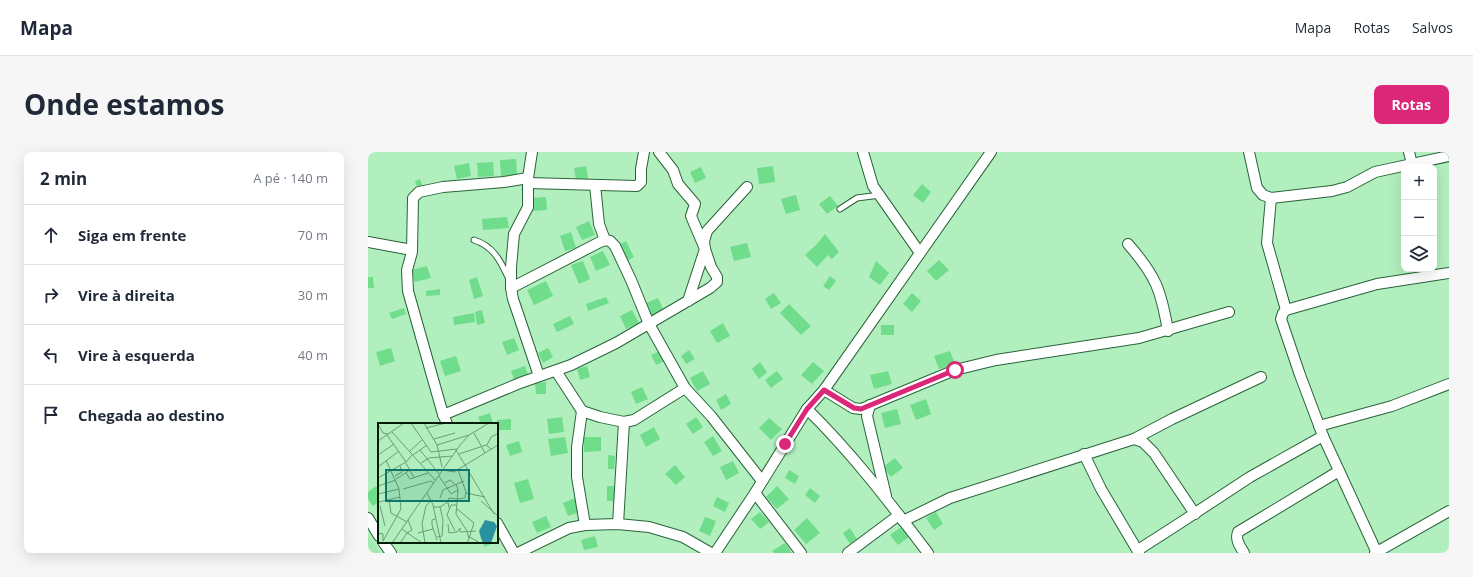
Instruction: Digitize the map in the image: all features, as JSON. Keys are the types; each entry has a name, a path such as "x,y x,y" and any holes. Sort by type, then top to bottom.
{"street":[{"path":"532,152 528,181 528,207 514,234 511,286 513,300 539,376"},
{"path":"644,152 641,169 641,182 637,186 528,181 504,182 443,187 419,192 413,198 412,250 407,270 408,291 445,419 539,376 571,365 609,346 710,288 717,282 717,277 711,267 691,216 695,204 678,184 672,170 659,152"},
{"path":"715,553 807,409 824,390 991,152"},
{"path":"1249,152 1257,188 1263,195 1271,198 1332,191 1351,185 1375,172 1401,166"},
{"path":"1409,152 1412,164 1449,156"},
{"path":"866,154 873,186 920,253"},
{"path":"595,185 599,224 605,240"},
{"path":"688,301 705,249 704,241 707,231 747,187"},
{"path":"1271,198 1267,243 1286,310"},
{"path":"511,286 605,240 610,241 615,246 631,280 649,324 685,388 711,416 762,481"},
{"path":"368,242 412,250"},
{"path":"1128,244 1150,270 1157,283 1163,303 1168,331"},
{"path":"1449,273 1377,284 1286,310 1281,319 1323,436 1376,553 1449,511"},
{"path":"824,390 854,408 861,409 955,370 996,360 1139,338 1168,331 1229,312"},
{"path":"556,371 582,411 600,417 624,422 634,420 685,388"},
{"path":"848,553 901,518 950,498 1134,439 1172,419 1261,377"},
{"path":"1319,426 1392,406 1449,384"},
{"path":"870,405 867,416 873,448 887,500"},
{"path":"807,409 831,433 887,500 928,553"},
{"path":"582,411 577,447 577,476 585,525"},
{"path":"618,524 624,422"},
{"path":"1084,454 1101,489 1139,552 1250,477 1323,436"},
{"path":"1134,439 1143,442 1154,453 1195,514"},
{"path":"1244,553 1237,542 1236,537 1238,532 1339,471"},
{"path":"755,492 801,553"},
{"path":"368,518 378,534"},
{"path":"518,553 569,528 585,525 618,524 649,527 682,537 712,553"},
{"path":"498,525 514,553"},
{"path":"384,543 391,553"}],"lane":[{"path":"840,209 857,198 880,195"},
{"path":"474,240 481,242 500,259 511,286"}],"shaded area":[{"path":"368,535 380,553 368,553"}],"building":[{"path":"516,159 517,175 501,176 500,160"},
{"path":"493,162 494,176 478,177 477,163"},
{"path":"469,163 471,176 457,179 454,166"},
{"path":"586,166 588,179 576,180 574,168"},
{"path":"773,166 775,182 759,184 757,168"},
{"path":"701,167 706,178 695,183 690,172"},
{"path":"420,179 423,187 419,192 415,181"},
{"path":"922,184 931,192 923,203 913,195"},
{"path":"796,195 800,210 786,214 781,199"},
{"path":"830,196 838,206 827,214 819,204"},
{"path":"546,197 547,210 532,211 531,198"},
{"path":"507,217 509,228 483,230 482,219"},
{"path":"589,221 595,235 582,240 576,227"},
{"path":"571,232 576,248 565,251 560,236"},
{"path":"825,234 839,252 832,259 828,255 817,267 805,255"},
{"path":"626,241 634,257 623,263 615,246"},
{"path":"747,243 751,257 734,261 730,247"},
{"path":"603,251 610,265 596,271 590,257"},
{"path":"939,260 949,270 936,281 927,271"},
{"path":"583,261 590,279 579,284 571,265"},
{"path":"876,261 889,273 880,285 869,277"},
{"path":"427,266 431,278 415,282 411,270"},
{"path":"830,276 836,281 829,290 823,286"},
{"path":"368,277 373,277 374,288 368,288"},
{"path":"477,277 483,296 474,299 469,280"},
{"path":"546,281 553,296 534,305 527,290"},
{"path":"440,289 440,295 426,296 426,291"},
{"path":"774,293 781,303 771,309 765,299"},
{"path":"912,293 921,301 912,312 903,304"},
{"path":"606,297 609,303 588,311 586,304"},
{"path":"658,298 664,311 650,317 644,304"},
{"path":"789,304 811,326 801,335 780,313"},
{"path":"404,308 406,314 392,319 389,313"},
{"path":"482,310 485,323 477,325 475,312"},
{"path":"632,310 639,323 626,329 620,316"},
{"path":"474,313 475,322 454,325 453,317"},
{"path":"570,316 574,324 557,332 553,324"},
{"path":"723,323 730,336 717,343 710,331"},
{"path":"881,325 894,325 894,335 881,335"},
{"path":"514,338 519,350 507,355 502,342"},
{"path":"391,348 395,361 380,366 376,352"},
{"path":"548,348 553,357 543,363 538,353"},
{"path":"689,350 695,359 686,364 681,356"},
{"path":"660,351 665,361 656,365 651,355"},
{"path":"950,351 955,364 939,369 934,356"},
{"path":"456,356 461,371 445,376 440,361"},
{"path":"760,362 767,372 759,379 752,369"},
{"path":"813,362 824,371 812,384 801,375"},
{"path":"525,366 529,377 515,382 511,371"},
{"path":"587,366 590,377 580,380 577,369"},
{"path":"703,371 710,384 697,391 690,378"},
{"path":"777,371 783,379 771,388 765,380"},
{"path":"888,371 892,384 874,389 870,375"},
{"path":"546,382 546,394 536,394 535,383"},
{"path":"642,387 648,399 636,404 631,392"},
{"path":"726,394 731,404 721,410 716,400"},
{"path":"926,399 931,414 916,420 910,405"},
{"path":"897,409 901,424 885,428 881,413"},
{"path":"490,413 493,423 481,423 478,417"},
{"path":"562,417 564,432 549,434 547,419"},
{"path":"696,417 703,427 693,434 686,424"},
{"path":"769,418 782,429 771,440 759,428"},
{"path":"511,419 511,430 498,430 497,420"},
{"path":"654,427 660,439 646,447 640,435"},
{"path":"713,436 722,451 713,456 704,442"},
{"path":"565,437 568,453 551,456 548,439"},
{"path":"584,437 601,437 601,451 584,452"},
{"path":"519,441 522,452 510,456 506,445"},
{"path":"608,455 615,456 614,469 608,469"},
{"path":"895,458 903,468 891,477 883,467"},
{"path":"733,461 739,473 726,480 720,467"},
{"path":"675,465 685,477 676,485 665,474"},
{"path":"789,470 799,476 795,484 785,478"},
{"path":"528,479 534,499 520,503 514,483"},
{"path":"376,486 378,489 378,503 373,506 368,499 368,492"},
{"path":"607,486 620,486 620,501 607,501"},
{"path":"777,486 789,499 777,509 766,497"},
{"path":"810,488 820,496 815,503 805,495"},
{"path":"578,497 583,511 568,516 563,503"},
{"path":"717,497 729,503 725,512 713,506"},
{"path":"760,512 769,522 760,529 751,519"},
{"path":"936,512 943,524 934,530 926,518"},
{"path":"546,516 551,527 537,533 532,522"},
{"path":"705,517 716,521 710,536 699,531"},
{"path":"807,518 820,533 806,544 794,530"},
{"path":"901,527 909,537 898,545 890,535"},
{"path":"850,528 857,539 850,544 843,533"},
{"path":"595,536 598,547 584,550 581,540"},
{"path":"483,543 492,543 485,547"},
{"path":"785,543 792,553 774,553 772,551"}],"route":[{"path":"785,444 807,409 824,390 854,408 861,409 955,370"}]}
